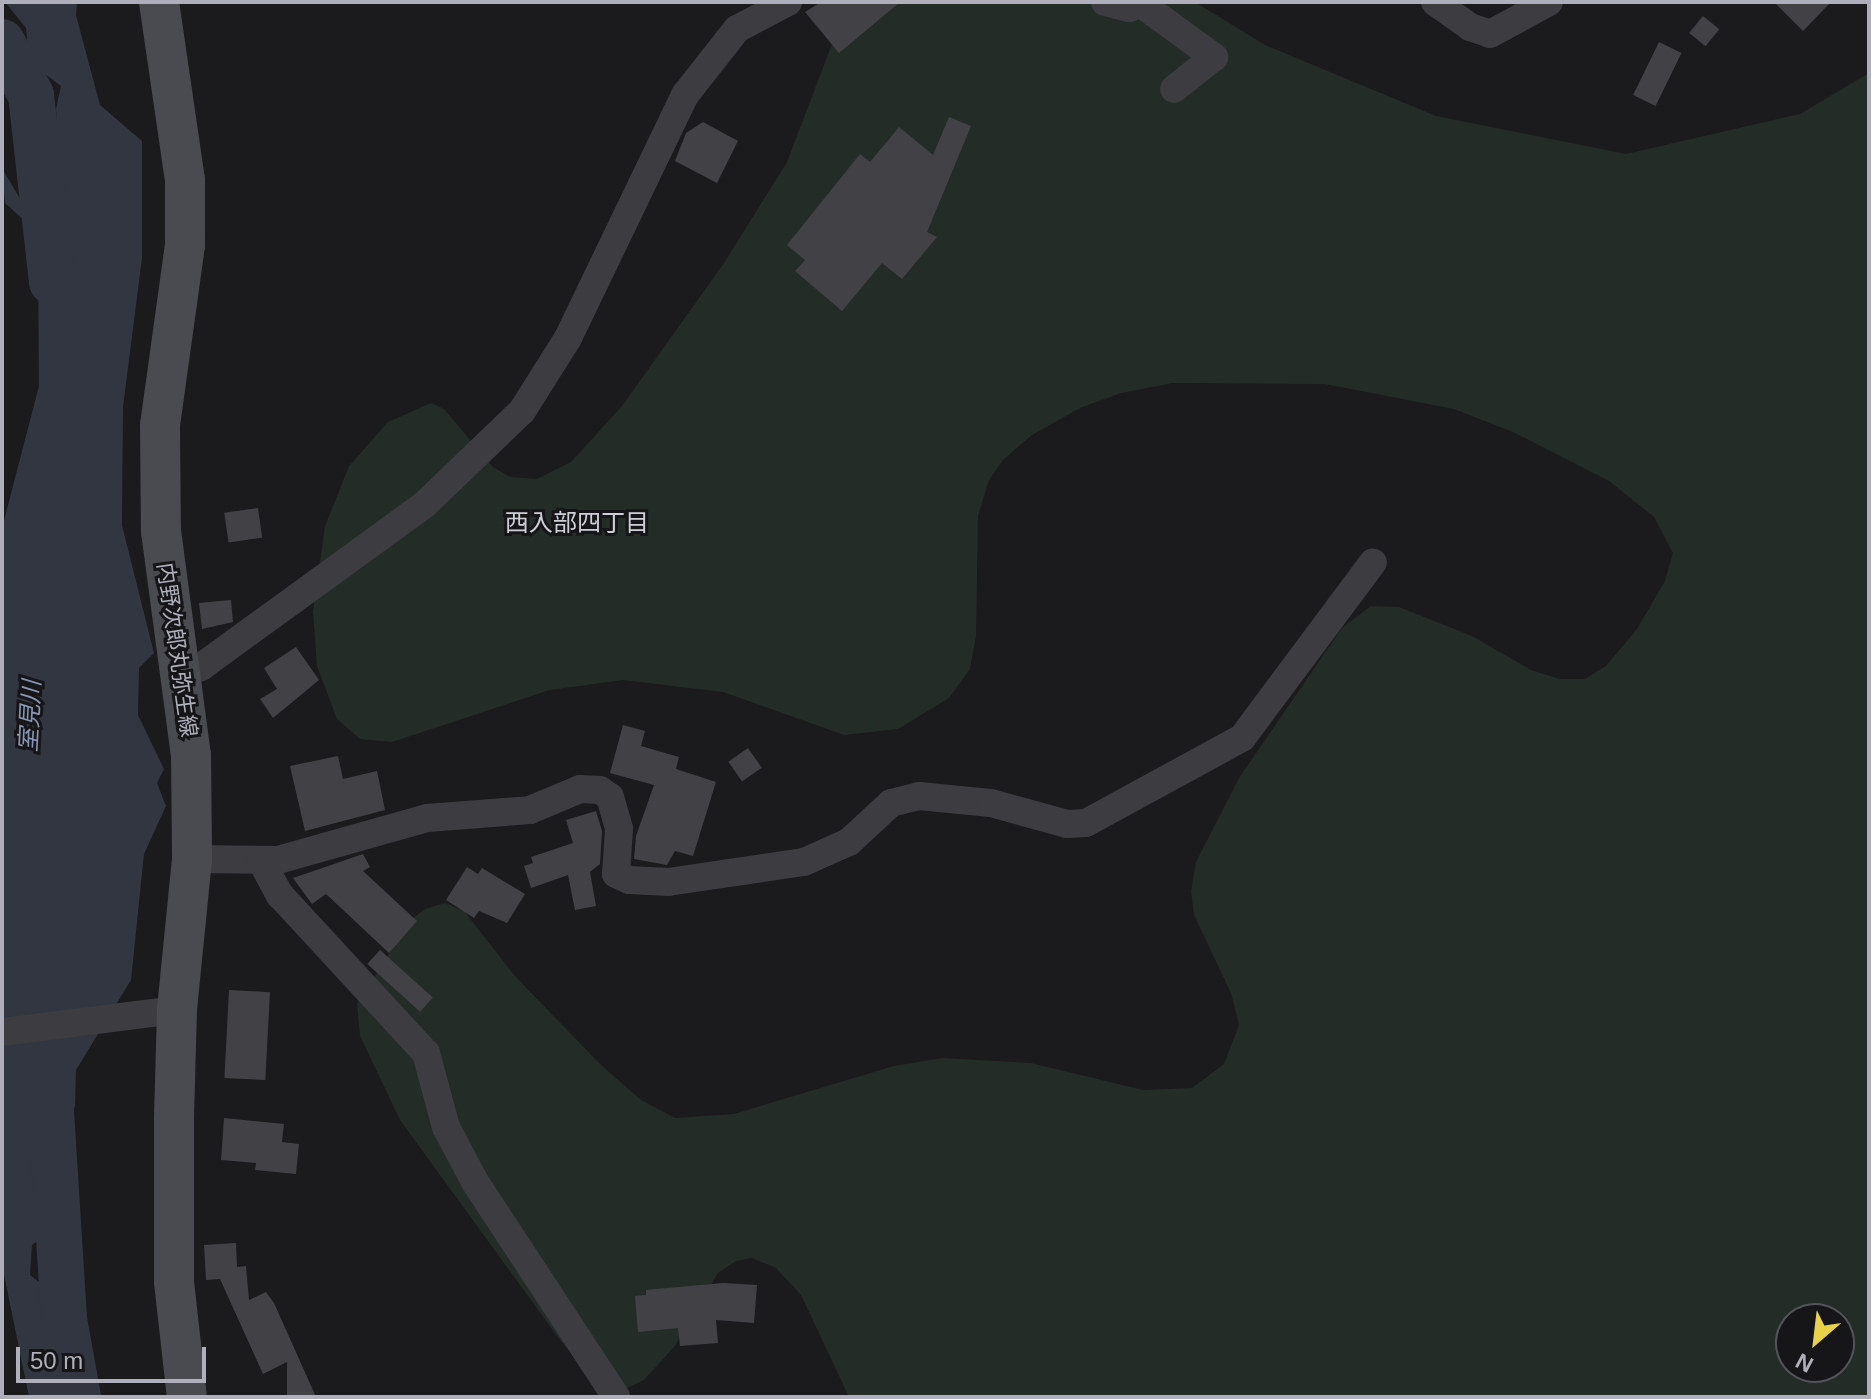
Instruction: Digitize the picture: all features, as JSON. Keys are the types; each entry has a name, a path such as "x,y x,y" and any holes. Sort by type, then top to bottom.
{"main road":[{"name":"内野次郎丸弥生線","path":"159,2 185,180 185,245 160,425 161,531 183,673 192,859 168,1012 174,1282 187,1397"}],"street":[{"path":"183,673 201,667 425,504 522,411 568,338 685,95 737,29 788,2"},
{"path":"1105,2 1129,8 1142,3 1214,57 1174,89"},
{"path":"1435,2 1490,34 1549,2"},
{"path":"192,859 261,860 316,852 427,818 530,810 580,789 600,790 610,797 619,829 616,874 629,880 668,882 804,862 849,842 891,803 919,796 991,803 1067,824 1086,823 1242,738 1373,562"},
{"path":"261,860 280,895 426,1053 446,1127 475,1182 616,1397"},
{"path":"2,1032 168,1012"}],"shaded area":[{"path":"848,2 1195,2 1265,45 1436,116 1626,154 1800,114 1869,73 1869,1397 849,1397 801,1295 776,1268 752,1258 736,1261 718,1273 674,1347 644,1380 623,1390 595,1380 560,1340 400,1120 360,1036 357,1004 410,921 425,909 445,903 464,911 515,976 601,1065 641,1100 675,1118 734,1114 894,1066 943,1058 1031,1063 1143,1090 1192,1088 1224,1064 1239,1025 1231,993 1194,915 1191,891 1196,862 1239,778 1342,628 1371,606 1399,607 1472,636 1531,670 1560,679 1585,679 1606,666 1637,629 1665,581 1673,553 1654,517 1609,481 1513,432 1454,409 1325,384 1173,383 1121,393 1080,408 1032,435 1003,460 989,480 978,516 976,636 970,669 949,698 898,729 844,735 723,692 623,680 550,690 392,742 360,739 337,719 317,666 313,611 325,526 349,466 388,422 431,403 444,409 493,467 510,477 537,479 571,462 622,406 724,263 787,162"}],"water":[{"path":"5,2 77,2 76,15 100,105 142,141 142,258 123,407 122,525 154,653 139,668 138,715 164,769 157,783 166,806 144,854 131,980 76,1070 75,1106 43,1187 47,1195 40,1239 32,1245 30,1275 39,1282 58,1338 71,1397 29,1397 2,1265 2,528 39,386 38,270 26,222 5,203 2,168 33,221 56,218 60,178 56,109 61,86 29,62 26,28"}],"building":[{"path":"821,2 900,2 839,53 805,12"},
{"path":"1774,2 1831,2 1803,31"},
{"path":"1703,16 1719,29 1705,46 1689,33"},
{"path":"1659,42 1681,53 1656,106 1633,95"},
{"path":"949,117 971,126 927,232 937,237 902,279 882,263 842,311 795,271 805,260 787,245 860,154 870,162 899,127 933,155"},
{"path":"703,122 738,141 717,183 675,161 686,133"},
{"path":"258,508 262,538 229,542 224,513"},
{"path":"231,600 233,622 202,629 199,603"},
{"path":"296,647 319,680 273,718 260,699 277,689 264,668"},
{"path":"623,725 645,731 641,746 679,757 676,769 716,782 693,856 675,851 667,865 634,859 636,836 654,785 610,773"},
{"path":"748,748 762,768 742,781 728,762"},
{"path":"338,756 343,779 377,771 385,810 305,831 290,766"},
{"path":"596,811 602,831 600,864 590,872 596,906 575,910 568,875 531,888 524,866 533,863 531,857 573,843 566,820"},
{"path":"363,854 370,867 363,871 417,921 389,953 326,894 312,904 293,878"},
{"path":"467,867 478,874 482,868 525,894 507,923 479,911 474,918 446,900"},
{"path":"380,950 433,998 420,1012 367,964"},
{"path":"229,990 270,992 265,1080 224,1078"},
{"path":"224,1118 284,1124 282,1142 299,1144 296,1174 255,1170 256,1163 221,1160"},
{"path":"236,1243 237,1267 246,1266 249,1300 266,1292 274,1303 316,1397 287,1397 287,1362 263,1374 220,1279 206,1280 204,1245"},
{"path":"723,1283 757,1285 754,1323 716,1320 718,1343 680,1346 678,1328 638,1332 635,1296 646,1295 646,1290"}],"waterway":[{"name":"室見川","path":"2,42 31,95 52,282"},
{"name":"室見川","path":"50,1095 64,1319 78,1397"}],"district":[{"name":"西入部四丁目","path":"577,523"}]}
